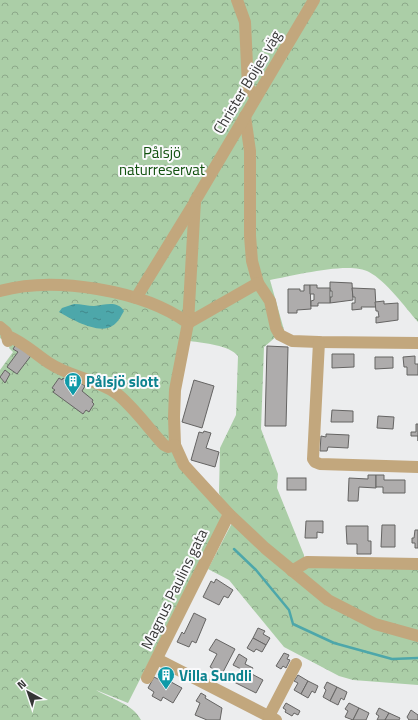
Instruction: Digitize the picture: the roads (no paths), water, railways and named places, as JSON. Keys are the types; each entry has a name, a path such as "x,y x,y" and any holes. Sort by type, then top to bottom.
{"street":[{"path":"237,0 245,22 248,87 256,97"},
{"name":"Christer Boijes väg","path":"136,298 196,201 314,0"},
{"path":"245,116 250,151 250,236 252,261 258,283 270,301 276,328 280,334 292,341 418,343"},
{"name":"Christer Boijes väg","path":"175,445 175,390 188,323 196,201"},
{"path":"0,292 21,287 47,286 108,290 173,311 188,323 258,283"},
{"path":"0,327 8,339 19,340 48,363 115,393 164,445 168,447 175,445 184,465 229,514 292,571 328,600 358,616 394,630 418,636"},
{"path":"319,342 313,459 315,462 320,464 418,467"},
{"name":"Magnus Paulins gata","path":"147,678 229,514"},
{"path":"292,571 307,562 418,564"},
{"path":"157,658 272,718 296,664"}],"water":[{"path":"74,304 94,306 114,304 118,305 124,311 114,325 100,329 85,325 59,312 62,308"}],"waterway":[{"path":"234,549 256,570 289,610 293,624 334,643 392,659 418,658"}],"place":[{"name":"Pålsjö slott","path":"73,396"},
{"name":"Villa Sundli","path":"166,690"}],"park label":[{"name":"Pålsjö naturreservat","path":"162,160"}]}
